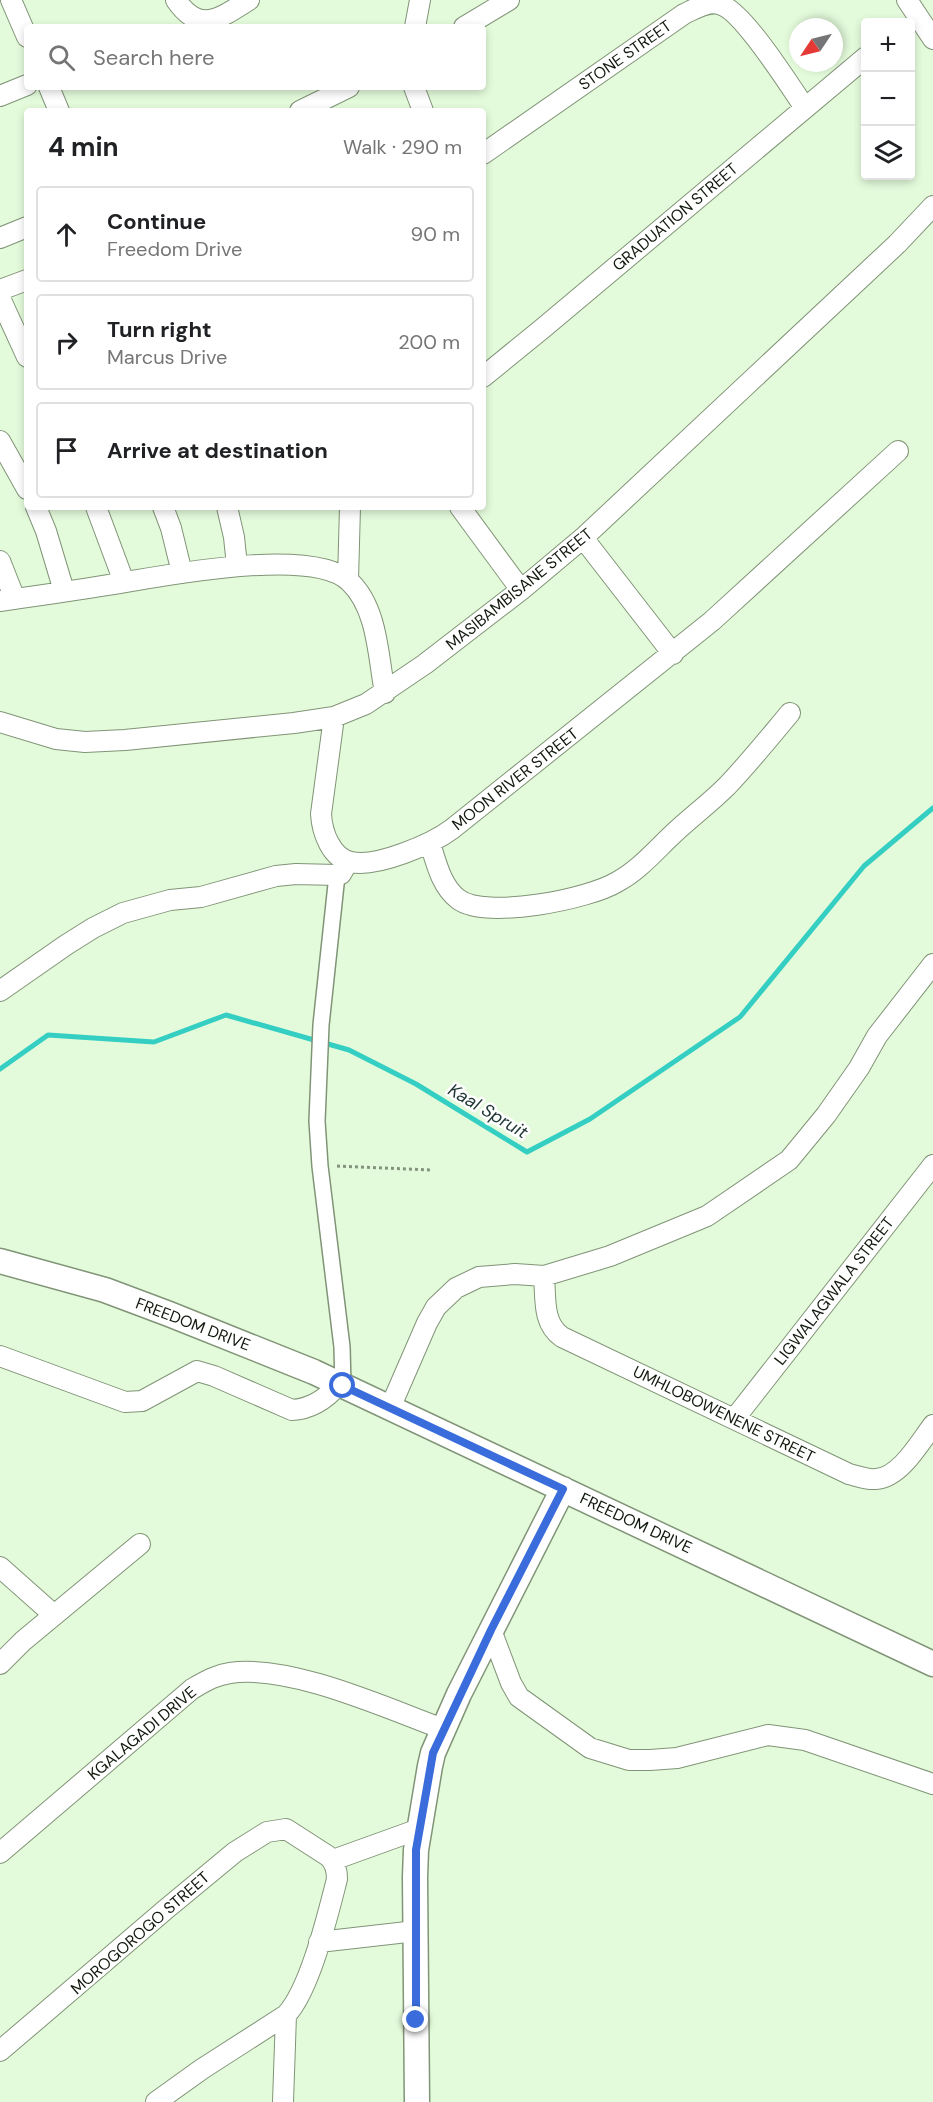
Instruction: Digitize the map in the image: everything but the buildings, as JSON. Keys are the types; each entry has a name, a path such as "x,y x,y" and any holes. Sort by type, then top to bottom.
{"street":[{"path":"10,0 24,31"},
{"path":"176,0 186,13 205,22 219,18 249,0"},
{"path":"416,24 420,0"},
{"path":"469,24 510,0"},
{"name":"STONE STREET","path":"486,152 684,14 705,4 720,4 740,18 805,108"},
{"path":"910,12 933,39"},
{"name":"GRADUATION STREET","path":"486,375 861,61"},
{"path":"0,96 24,86"},
{"path":"50,90 58,108"},
{"path":"306,108 343,90"},
{"path":"415,90 422,108"},
{"name":"MASIBAMBISANE STREET","path":"0,722 56,739 85,742 294,723 334,717 366,704 385,693 521,590 583,538 897,244 933,206"},
{"path":"0,238 24,228"},
{"path":"0,290 24,281"},
{"path":"0,298 24,350"},
{"path":"0,441 24,484"},
{"name":"MOON RIVER STREET","path":"0,991 66,945 123,913 170,900 201,897 276,876 343,868 370,862 430,843 452,829 673,654 739,597 898,451"},
{"path":"37,510 64,591"},
{"path":"97,510 124,582"},
{"path":"164,510 182,573"},
{"path":"228,510 237,566"},
{"path":"348,580 350,510"},
{"path":"462,510 521,590"},
{"path":"583,538 673,654"},
{"path":"0,561 8,600 237,566 305,565 338,573 348,580 367,604 385,693"},
{"path":"430,843 446,885 455,897 467,904 510,908 528,907 559,901 609,886 637,867 710,802 747,764 790,714"},
{"path":"0,1356 124,1402 142,1401 197,1371 214,1376 292,1410 323,1399 341,1385 342,1347 320,1166 317,1121 321,1025 343,868 321,826 334,717"},
{"path":"390,1408 427,1323 445,1298 456,1288 479,1277 516,1274 544,1276 610,1256 694,1222 722,1207 789,1160 826,1115 859,1068 877,1036 933,964"},
{"name":"LIGWALAGWALA STREET","path":"735,1418 933,1165"},
{"name":"FREEDOM DRIVE","path":"0,1261 105,1290 341,1385 933,1664"},
{"name":"UMHLOBOWENENE STREET","path":"544,1276 547,1315 557,1334 849,1474 876,1479 886,1477 901,1467 933,1425"},
{"path":"417,2102 415,1877 419,1829 433,1753 491,1630 563,1489"},
{"path":"0,1664 54,1615 140,1544"},
{"path":"0,1567 54,1615"},
{"path":"491,1630 511,1683 519,1697 590,1748 629,1760 650,1760 677,1758 768,1735 805,1740 933,1784"},
{"name":"KGALAGADI DRIVE","path":"0,1853 192,1689 220,1675 243,1672 293,1678 444,1730"},
{"name":"MOROGOROGO STREET","path":"0,2051 235,1852 267,1832 286,1829 333,1860"},
{"path":"156,2102 202,2069 286,2015 295,2004 302,1991 319,1942 337,1879 333,1860 419,1829"},
{"path":"319,1942 416,1931"},
{"path":"283,2102 286,2015"}],"path":[{"path":"320,1166 431,1170"}],"waterway":[{"name":"Kaal Spruit","path":"0,1069 48,1035 154,1042 226,1015 349,1050 416,1084 527,1152 590,1119 740,1017 864,866 933,808"}],"route":[{"path":"343,1386 563,1489 459,1694 433,1753 416,1850 416,2020"}]}
